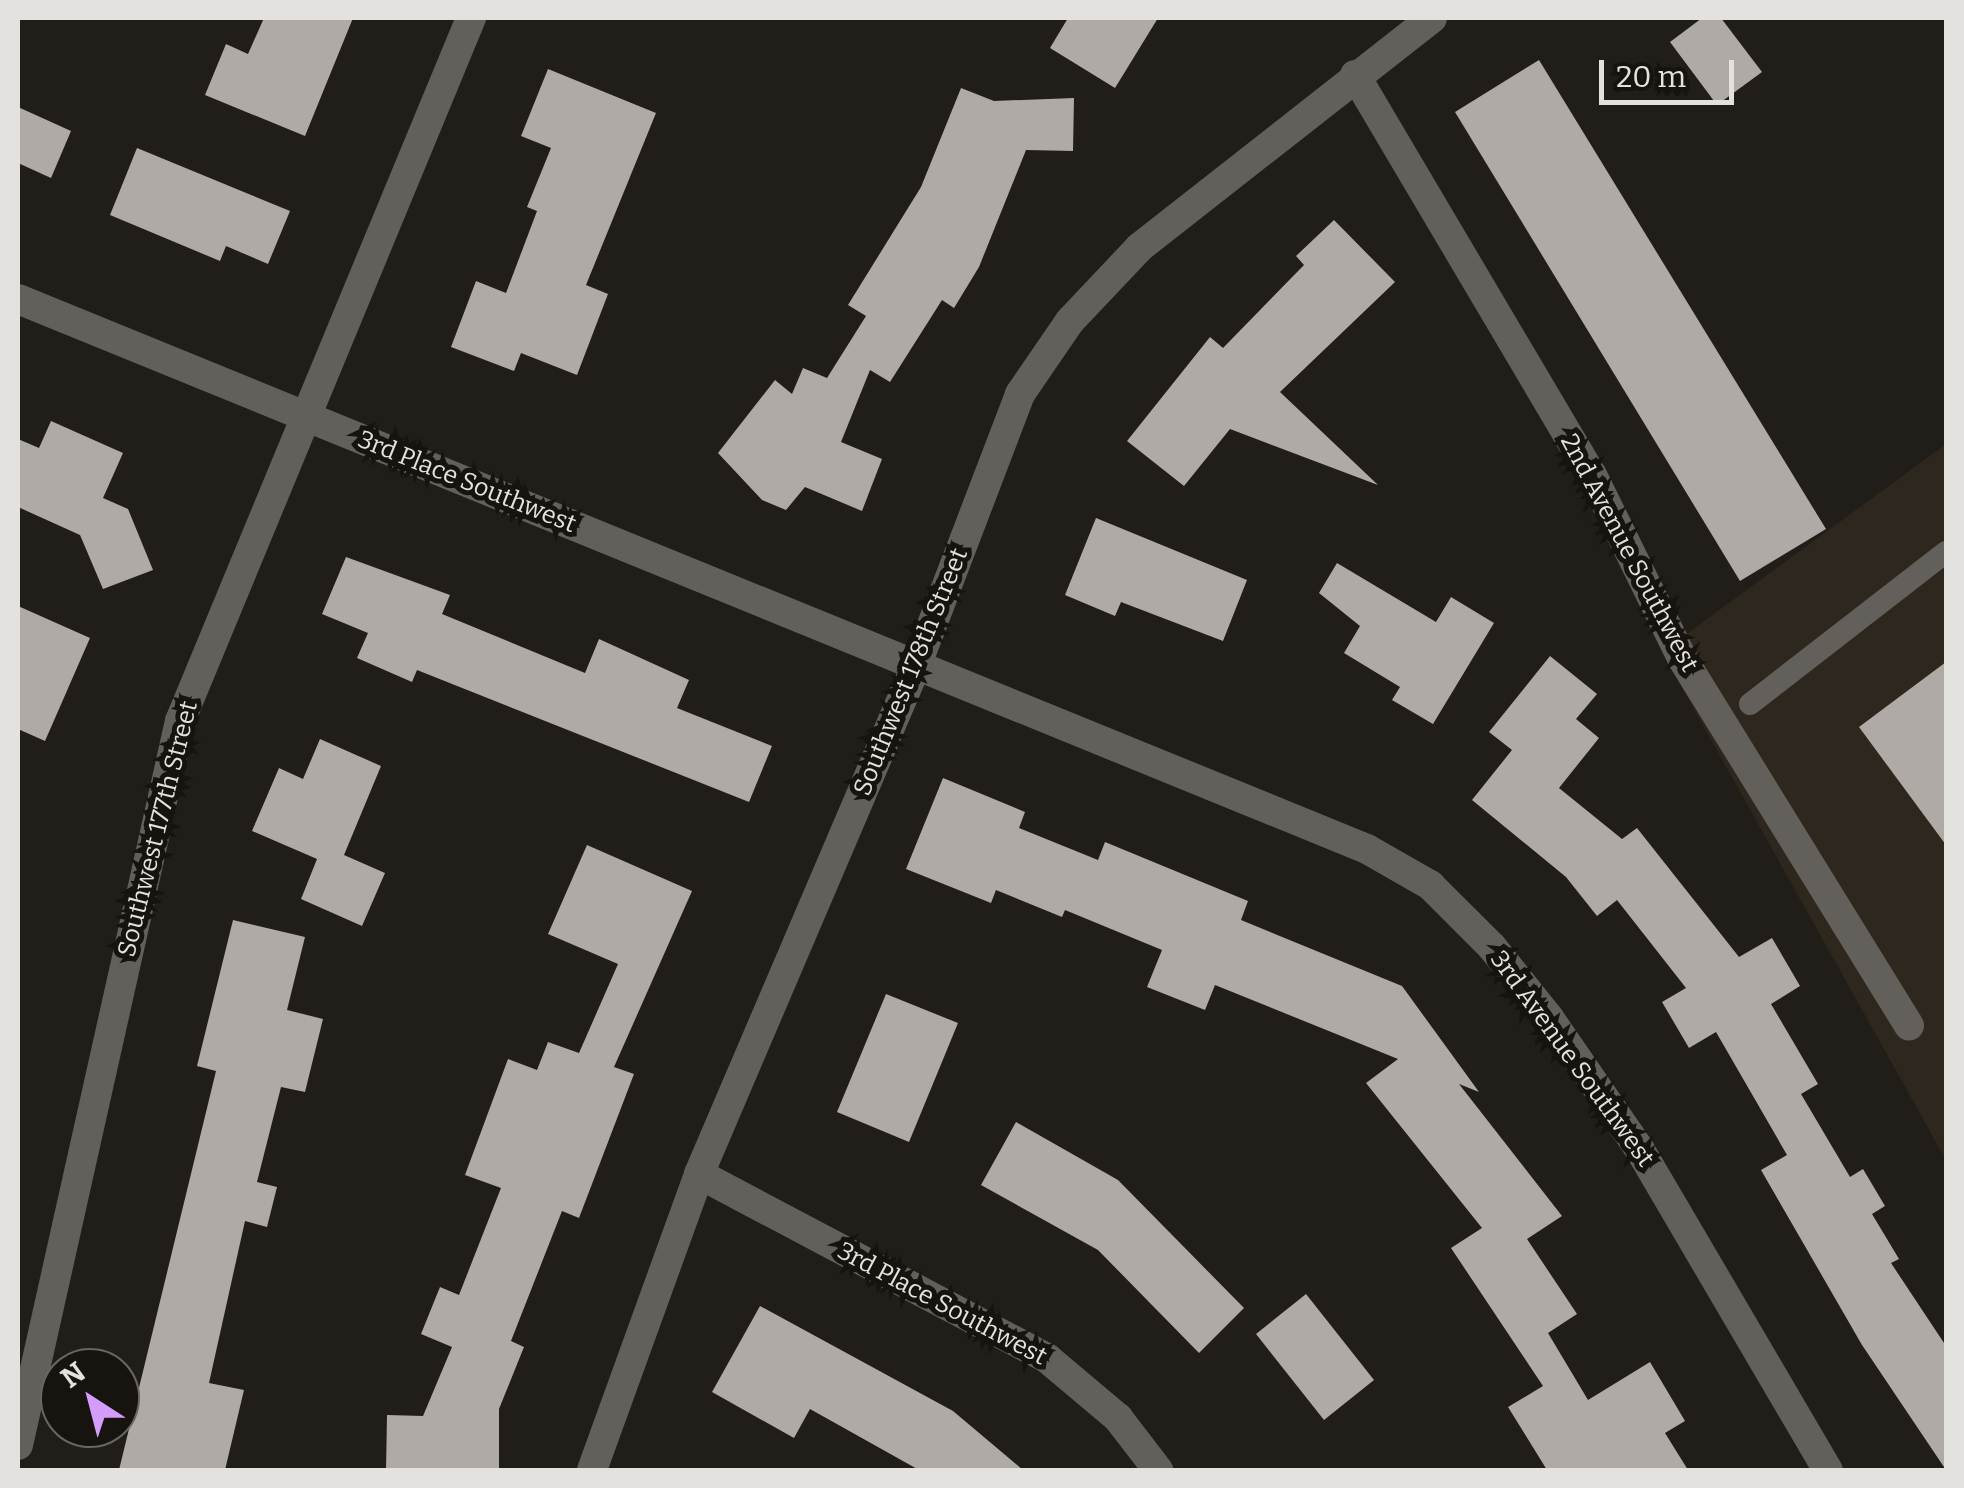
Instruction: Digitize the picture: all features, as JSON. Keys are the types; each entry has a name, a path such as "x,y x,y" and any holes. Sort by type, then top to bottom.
{"street":[{"name":"Southwest 177th Street","path":"18,1445 180,721 302,415 471,18"},
{"name":"Southwest 178th Street","path":"592,1470 699,1174 917,664 1020,394 1070,321 1140,247 1432,18"},
{"name":"2nd Avenue Southwest","path":"1355,75 1592,475 1682,658 1910,1026"},
{"name":"3rd Place Southwest","path":"18,299 917,664"},
{"name":"3rd Avenue Southwest","path":"917,664 1368,849 1430,885 1492,947 1549,1018 1640,1150 1828,1470"},
{"name":"3rd Place Southwest","path":"699,1174 1048,1359 1118,1418 1158,1470"}],"lane":[{"path":"1750,704 1946,552"}],"shaded area":[{"path":"1946,444 1946,1160 1662,652"}],"building":[{"path":"264,18 353,18 305,136 205,95 226,44 248,54"},
{"path":"1068,18 1158,18 1115,88 1050,48"},
{"path":"1702,18 1721,18 1762,72 1717,105 1670,42"},
{"path":"1539,60 1826,529 1740,581 1455,112"},
{"path":"548,69 656,113 586,285 608,294 577,375 521,353 514,371 451,347 476,281 506,293 537,211 527,207 551,148 521,136"},
{"path":"961,88 994,101 1074,98 1073,151 1026,150 979,267 954,308 942,300 890,382 870,370 841,442 882,459 862,511 805,487 786,510 762,500 718,453 775,380 792,394 803,368 827,378 866,316 848,305 921,187"},
{"path":"18,107 71,131 51,178 18,163"},
{"path":"137,148 290,211 268,264 226,246 220,261 110,215"},
{"path":"1334,220 1395,282 1280,392 1378,485 1230,429 1184,486 1127,441 1210,337 1223,348 1304,265 1296,256"},
{"path":"51,421 123,453 103,498 128,509 153,570 103,589 80,535 18,507 18,439 39,448"},
{"path":"1096,518 1247,580 1223,641 1121,602 1115,616 1065,595"},
{"path":"346,557 450,595 442,614 585,673 599,639 689,680 677,708 772,746 749,802 417,670 412,682 357,658 368,633 322,614"},
{"path":"1337,563 1436,622 1451,597 1494,623 1433,724 1392,700 1400,687 1344,653 1360,626 1319,593"},
{"path":"18,606 90,638 45,741 18,729"},
{"path":"1550,656 1597,694 1576,719 1599,738 1559,788 1622,839 1637,828 1739,957 1772,938 1800,986 1771,1004 1818,1084 1801,1094 1850,1177 1863,1169 1885,1206 1872,1214 1899,1259 1891,1263 1946,1346 1946,1470 1862,1345 1761,1170 1787,1155 1716,1032 1689,1048 1662,1002 1686,988 1617,900 1597,916 1566,877 1472,800 1512,750 1489,732"},
{"path":"1946,662 1946,845 1859,727"},
{"path":"320,739 381,766 344,855 385,873 362,926 301,899 317,859 252,831 279,768 303,779"},
{"path":"943,778 1025,812 1019,828 1098,860 1105,842 1248,901 1241,920 1402,986 1479,1092 1459,1084 1562,1216 1527,1239 1577,1314 1548,1333 1588,1400 1650,1362 1685,1421 1665,1433 1688,1470 1547,1470 1508,1407 1543,1386 1451,1248 1482,1228 1366,1083 1398,1059 1215,985 1205,1010 1147,987 1162,950 1065,910 1062,917 996,890 991,903 906,869"},
{"path":"587,845 692,891 614,1067 634,1074 579,1218 562,1211 511,1341 524,1347 499,1409 499,1470 386,1470 387,1415 423,1416 452,1347 421,1334 440,1287 459,1295 501,1188 465,1175 508,1059 537,1070 548,1042 579,1053 618,964 548,934"},
{"path":"233,920 305,937 287,1010 323,1019 305,1092 281,1087 257,1182 277,1187 267,1227 245,1221 209,1383 244,1390 225,1470 119,1470 124,1448 140,1448 140,1384 216,1071 197,1066"},
{"path":"886,994 958,1023 909,1142 837,1112"},
{"path":"1016,1122 1118,1180 1244,1308 1199,1353 1098,1250 981,1185"},
{"path":"1306,1294 1374,1380 1324,1420 1256,1334"},
{"path":"760,1306 953,1411 1023,1470 919,1470 810,1409 794,1438 712,1392"}]}
